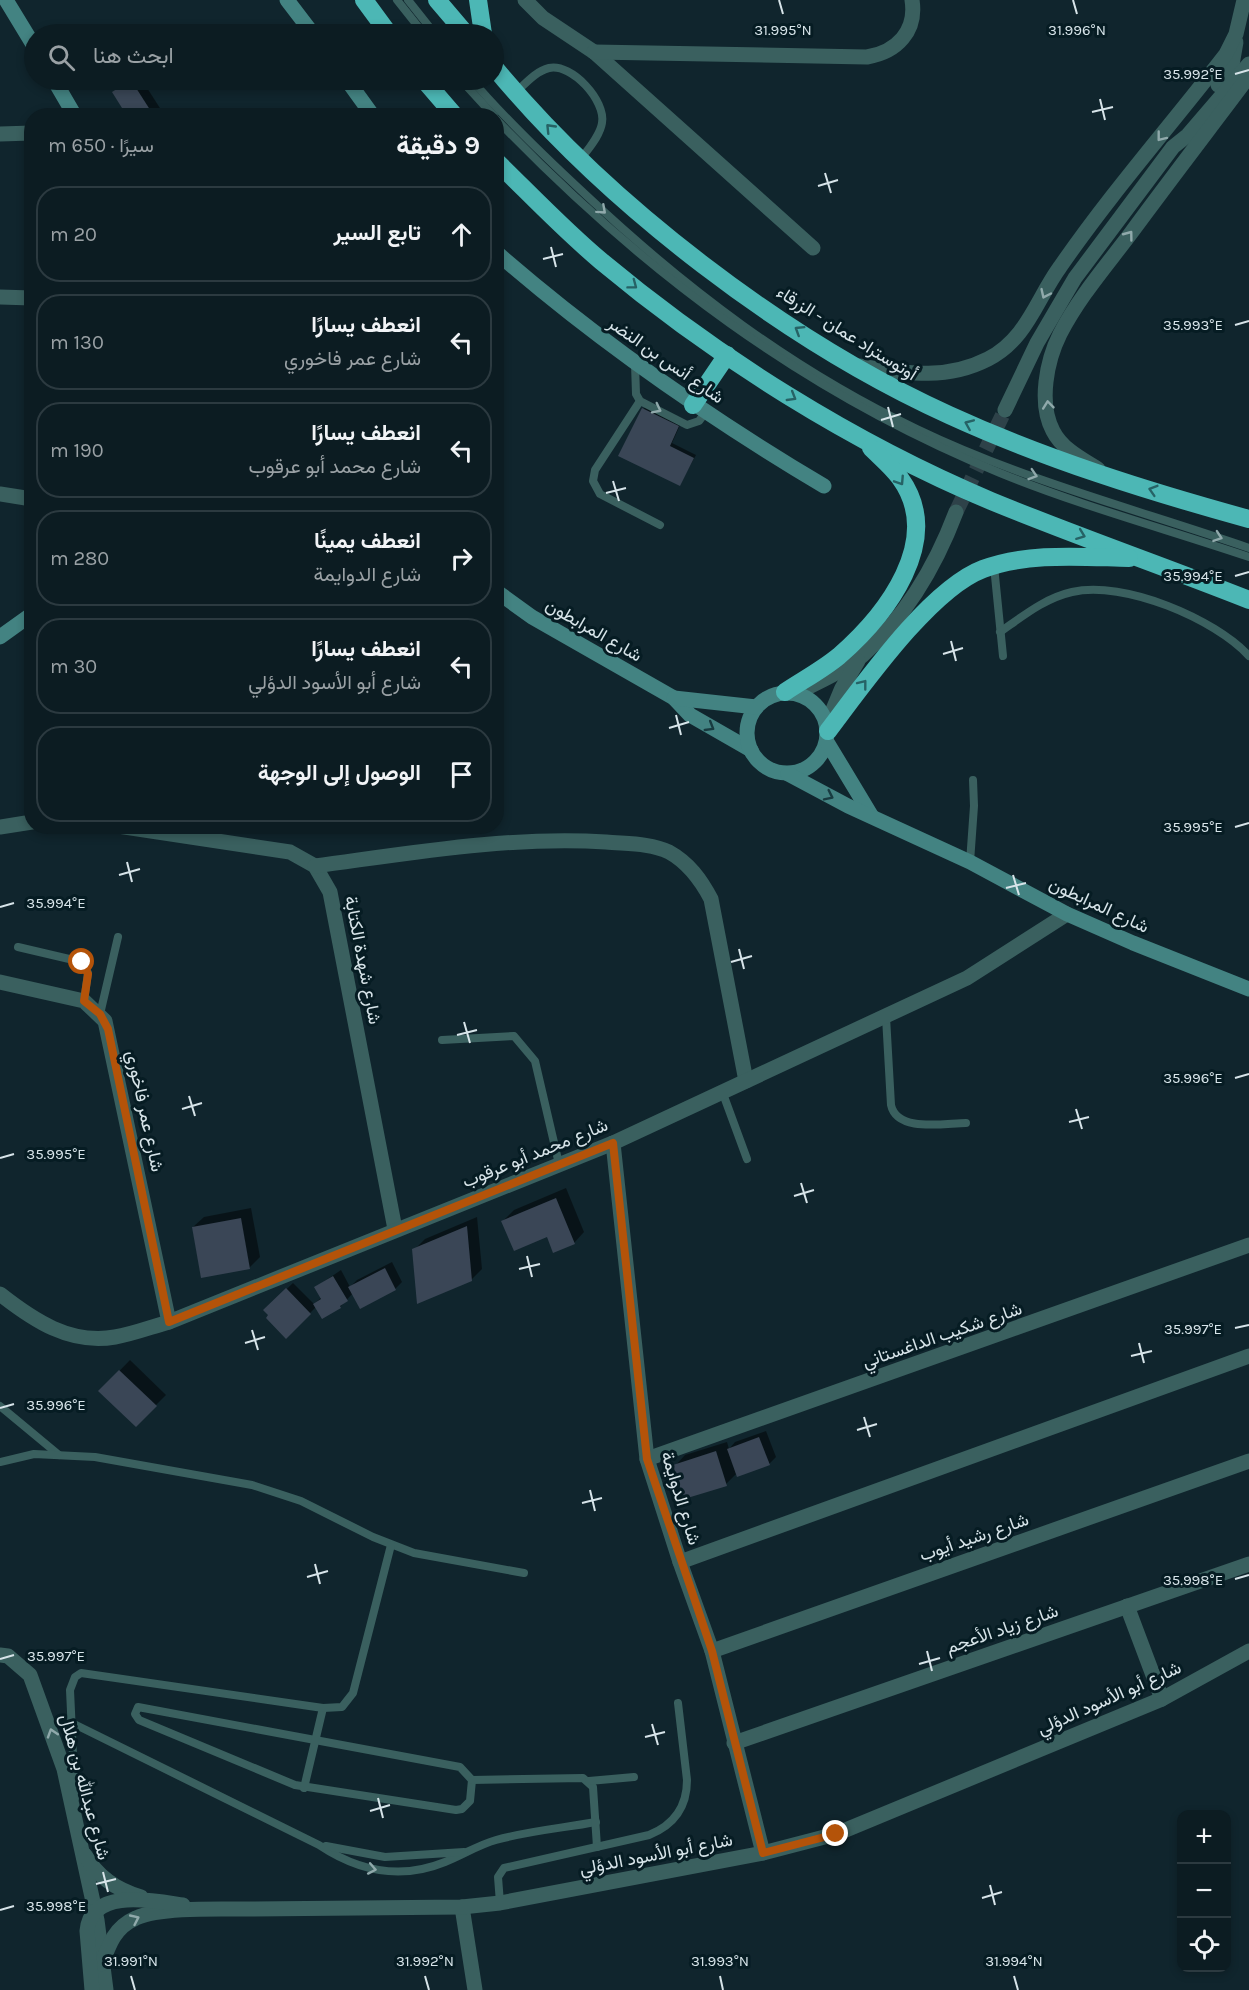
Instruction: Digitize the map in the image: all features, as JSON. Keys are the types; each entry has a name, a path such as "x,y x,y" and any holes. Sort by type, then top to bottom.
{"highway":[{"path":"364,0 382,24"},
{"path":"438,0 458,24"},
{"path":"478,0 482,24"},
{"name":"أوتوستراد عمان - الزرقاء","path":"504,79 581,160 632,206 703,264 777,316 854,365 915,399 964,422 1048,456 1249,519"},
{"path":"433,90 448,108"},
{"path":"504,169 602,261 728,355 861,438 989,500 1249,600"},
{"path":"699,409 728,355"},
{"path":"791,693 851,644 891,597 910,566 916,530 908,494 900,478 861,438"},
{"path":"827,732 864,682 944,593 961,580 994,566 1059,558 1142,558"}],"street":[{"path":"6,0 24,30"},
{"path":"287,0 305,24"},
{"path":"525,0 543,18 594,52 813,248"},
{"path":"594,52 867,57 891,50 900,42 912,21 912,0"},
{"path":"1005,410 1037,343 1075,279 1173,147 1181,130 1228,73 1235,56 1236,34 1244,0"},
{"path":"854,365 921,375 946,374 984,361 1011,343 1027,325 1060,266 1226,54 1236,34"},
{"path":"1173,147 1188,135 1249,64"},
{"path":"1110,477 1068,450 1052,431 1047,406 1047,381 1051,357 1060,333 1088,289 1249,76"},
{"path":"60,90 70,108"},
{"path":"354,90 367,108"},
{"path":"0,134 24,133"},
{"name":"شارع أنس بن النضر","path":"504,258 635,364 699,409 824,486"},
{"path":"0,297 24,298"},
{"path":"0,495 24,498"},
{"path":"862,656 835,674 791,693 764,699 756,707 749,721 747,736 751,750 760,763 773,771 788,774 802,771 813,765 822,755 842,688 862,656 902,612 917,589 945,540 956,512"},
{"name":"شارع المرابطون","path":"504,597 532,617 674,698 690,715 751,750"},
{"path":"0,637 24,620"},
{"path":"791,693 816,704 827,732 872,815"},
{"name":"شارع المرابطون","path":"674,698 756,707"},
{"name":"شارع المرابطون","path":"788,774 970,862 1067,914 1132,943 1249,989"},
{"path":"0,827 24,823"},
{"path":"171,834 290,852 315,866 514,841 626,844 649,846 669,852 687,864 701,880 711,899 746,1081"},
{"name":"شارع شهدة الكتابة","path":"315,866 330,892 395,1229"},
{"name":"شارع محمد أبو عرقوب","path":"0,1294 41,1324 74,1335 113,1337 169,1322 613,1143 967,978 1067,914"},
{"name":"شارع عمر فاخوري","path":"0,982 84,1001 100,1014 108,1029 169,1322"},
{"name":"شارع الدوايمة","path":"613,1143 647,1459 712,1651 763,1853"},
{"name":"شارع شكيب الداغستاني","path":"647,1459 1249,1245"},
{"path":"680,1562 1249,1356"},
{"name":"شارع رشيد أيوب","path":"712,1651 1249,1461"},
{"name":"شارع زياد الأعجم","path":"734,1743 1249,1564"},
{"path":"1127,1606 1162,1699"},
{"name":"شارع أبو الأسود الدؤلي","path":"210,1909 462,1907 501,1903 763,1853 836,1834 1162,1699 1249,1651"},
{"name":"شارع عبدالله بن هلال","path":"0,1654 8,1656 30,1675 60,1758 96,1912 106,1990"},
{"path":"81,1847 94,1868 113,1886 149,1900"},
{"path":"96,1912 118,1901 149,1900 210,1909"},
{"path":"462,1907 475,1990"},
{"path":"102,1964 113,1937 133,1919 150,1914 210,1909"},
{"name":"شارع عبدالله بن هلال","path":"92,1990 87,1931 88,1923 96,1912"}],"lane":[{"path":"398,0 416,24"},
{"path":"408,0 427,24"},
{"path":"515,93 541,71 552,68 562,69 572,74 586,88 600,104 603,114 602,125 581,160"},
{"path":"470,90 487,108"},
{"path":"482,90 499,108"},
{"path":"504,113 559,170 671,273 752,334 796,362 917,429 957,447 1003,465 1249,548"},
{"path":"504,126 590,212 667,278 749,339 837,393 916,435 1001,473 1249,557"},
{"path":"635,364 636,394 640,401 687,424 699,421 699,409"},
{"path":"640,401 596,470 593,481 600,494 660,525"},
{"path":"994,566 1003,656"},
{"path":"1000,632 1049,600 1074,592 1104,591 1141,597 1212,627 1229,637 1249,656"},
{"path":"970,862 975,806 973,780"},
{"path":"100,1014 118,937"},
{"path":"18,947 82,962 88,974 84,1001"},
{"path":"886,1017 891,1105 896,1117 906,1122 966,1123"},
{"path":"442,1040 514,1036 535,1061 559,1164"},
{"path":"722,1091 747,1159"},
{"path":"0,1406 60,1456"},
{"path":"0,1462 34,1454 129,1462 269,1489 302,1501 391,1545 414,1553 524,1573"},
{"path":"74,1813 76,1779 70,1722 71,1683 81,1673 89,1672 323,1708 342,1707 352,1694 391,1545"},
{"path":"501,1903 498,1877 504,1868 661,1830 678,1814 687,1792 687,1780 678,1703"},
{"path":"138,1707 142,1707 460,1767 472,1780 470,1801 462,1809 456,1810 304,1788 139,1720 135,1714 138,1707"},
{"path":"304,1788 323,1708"},
{"path":"70,1722 353,1864 391,1872 429,1868 465,1852 510,1837 596,1822"},
{"path":"589,1781 634,1777"},
{"path":"472,1780 583,1778 589,1781 593,1787 597,1847"},
{"path":"319,1845 385,1857 465,1852"}],"building":[{"path":"137,90 149,108 122,108 112,92"},
{"path":"642,408 679,426 670,446 694,458 680,486 618,456"},
{"path":"556,1198 575,1244 553,1253 547,1237 514,1251 501,1221"},
{"path":"241,1218 250,1269 201,1278 192,1227"},
{"path":"467,1226 472,1281 417,1304 412,1249"},
{"path":"385,1268 396,1290 360,1309 348,1287"},
{"path":"333,1276 348,1301 322,1319 313,1304 321,1299 314,1287"},
{"path":"286,1288 311,1314 286,1339 266,1318 268,1315 263,1310"},
{"path":"119,1370 157,1406 136,1427 98,1391"},
{"path":"759,1437 770,1465 737,1477 727,1449"},
{"path":"716,1451 727,1486 684,1499 673,1465"}],"tunnel":[{"path":"956,512 1005,410"}],"route":[{"path":"82,962 88,974 84,1001 100,1014 108,1029 169,1322 613,1143 647,1459 712,1651 763,1853 836,1834"}]}
